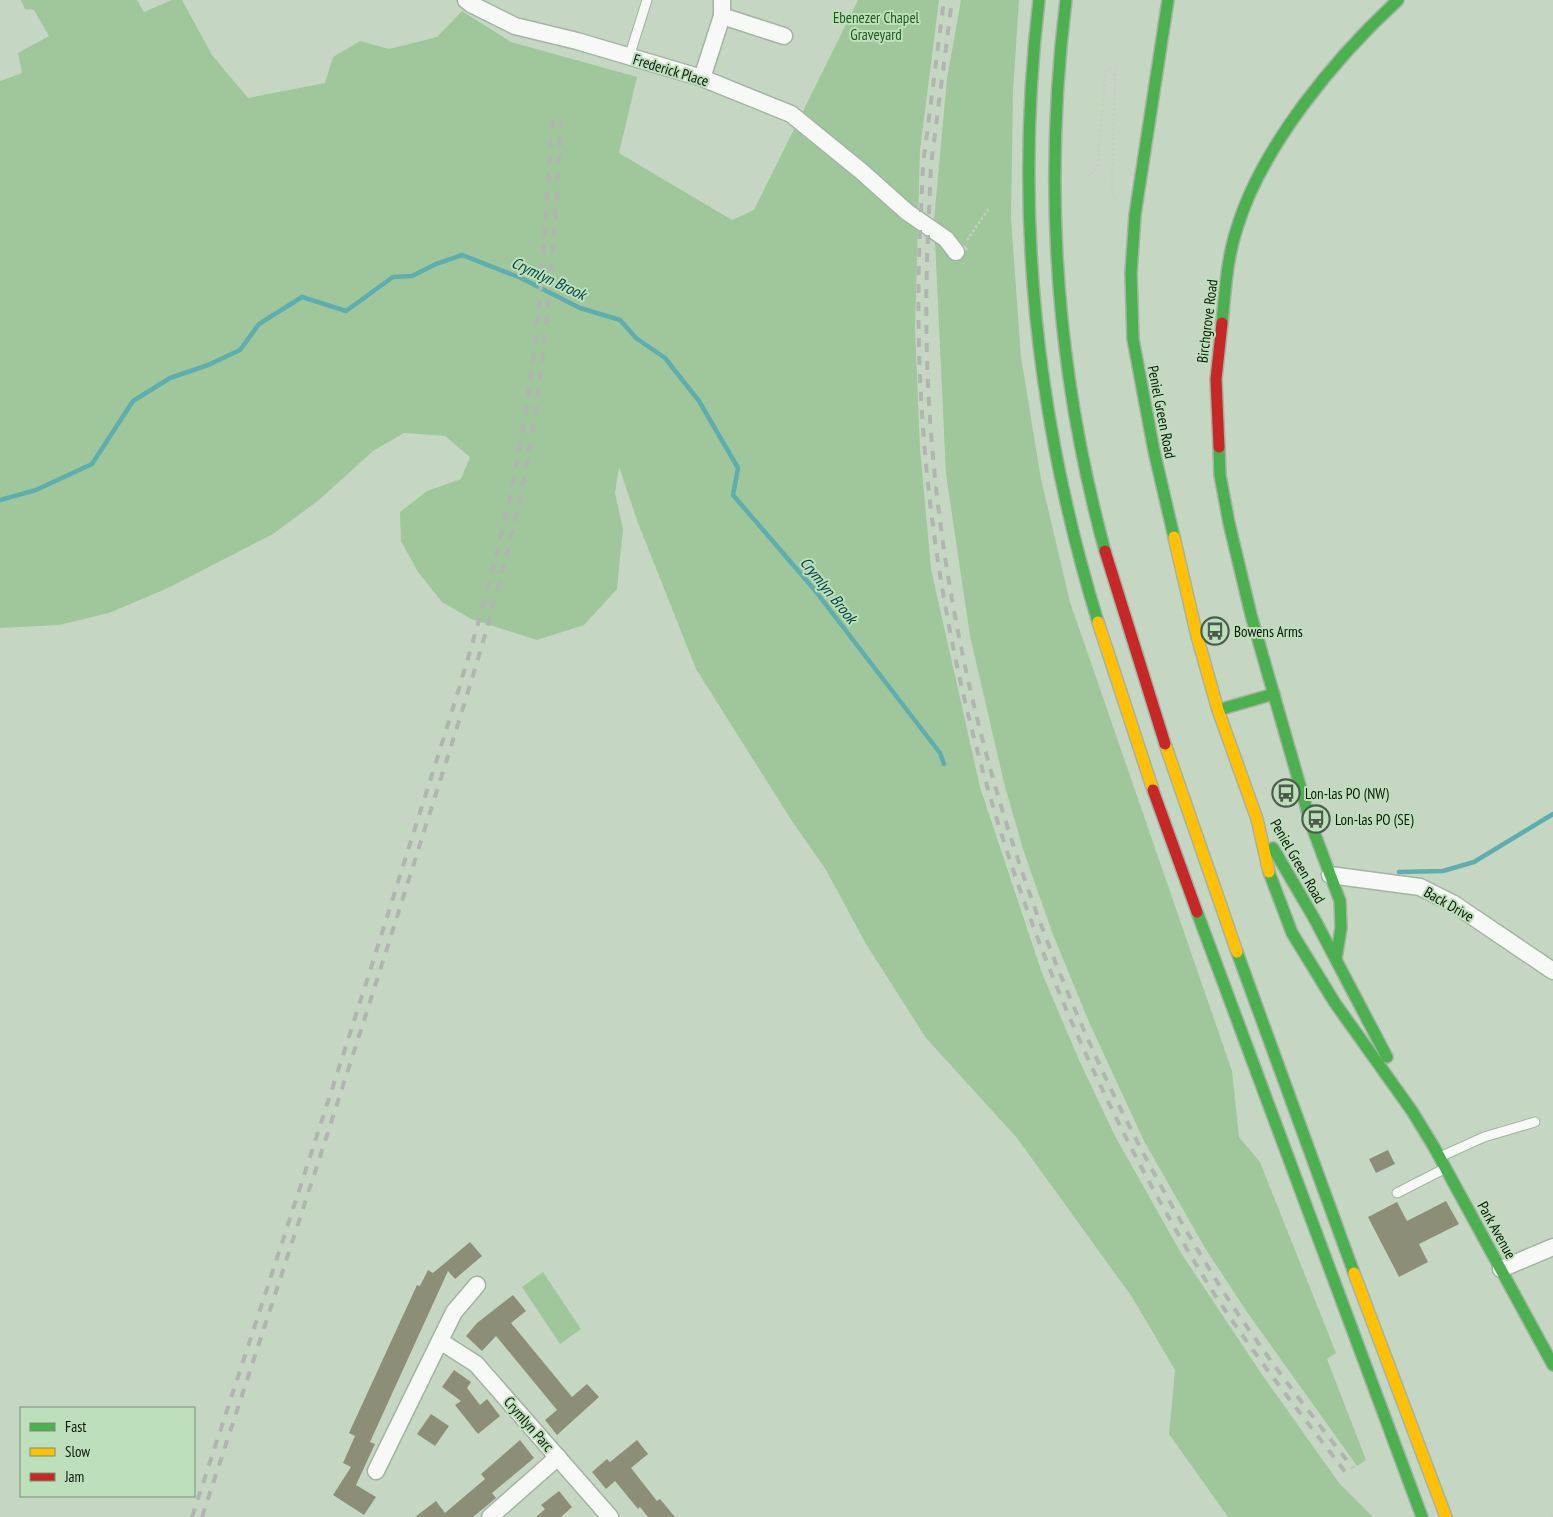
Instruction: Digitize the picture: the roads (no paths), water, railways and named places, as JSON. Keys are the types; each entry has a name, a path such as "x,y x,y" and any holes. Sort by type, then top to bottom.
{"main road":[{"path":"1040,0 1029,116 1030,217 1035,308 1045,401 1061,488 1085,580 1143,766 1240,1033 1422,1517"},
{"path":"1066,0 1056,116 1055,218 1060,305 1072,398 1088,482 1104,546 1137,660 1258,1016 1446,1517"},
{"name":"Peniel Green Road","path":"1168,0 1135,215 1131,273 1134,339 1156,461 1197,636 1218,710 1257,819 1269,874 1282,911 1310,961"},
{"name":"Birchgrove Road","path":"1336,959 1341,916 1340,900 1311,824 1251,615 1220,475 1216,379 1227,277 1236,230 1248,196 1267,160 1320,82 1360,35 1398,0"},
{"path":"1218,710 1274,694"},
{"name":"Peniel Green Road","path":"1257,819 1314,918"},
{"name":"Birchgrove Road","path":"1310,961 1308,942 1310,926 1330,893 1330,875"},
{"name":"Park Avenue","path":"1314,918 1376,1033 1412,1111"},
{"name":"Park Avenue","path":"1310,961 1367,1052 1412,1111 1440,1157 1553,1365"}],"street":[{"name":"Frederick Place","path":"466,0 515,26 577,41 702,78 791,114 862,171 907,212 946,239 956,252"},
{"path":"702,78 722,8 784,36"},
{"name":"Back Drive","path":"1330,875 1420,887 1454,904 1553,971"},
{"path":"1502,1269 1553,1247"},
{"path":"376,1471 454,1312 476,1286"},
{"name":"Crymlyn Parc","path":"440,1341 476,1364 610,1517"},
{"path":"490,1517 558,1458"}],"lane":[{"path":"629,57 647,0"},
{"path":"1440,1157 1484,1136 1535,1122"},
{"path":"1397,1193 1446,1168"}],"waterway":[{"name":"Crymlyn Brook","path":"0,500 36,490 92,464 133,401 170,378 208,365 240,350 259,324 302,297 346,311 393,277 412,276 436,264 462,255 521,278 580,308 620,320 636,338 665,358 699,401 738,468 733,495 813,588 940,753 944,764"},
{"path":"1399,872 1443,871 1474,862 1553,814"}],"railway":[{"path":"921,212 923,165 944,0"},
{"path":"929,214 931,165 952,0"},
{"path":"192,1517 377,948 463,676 490,579 513,482 529,392 543,256 552,120"},
{"path":"202,1517 389,942 474,672 501,578 523,482 544,347 561,121"},
{"path":"920,230 920,368 930,504 951,639 983,771 1024,900 1074,1027 1133,1151 1200,1271 1252,1349 1346,1473"},
{"path":"928,235 927,371 938,506 960,640 991,772 1032,901 1083,1027 1141,1149 1224,1293 1259,1345 1353,1468"}],"place":[{"name":"Bowens Arms","path":"1215,631"},
{"name":"Lon-las PO (NW)","path":"1286,793"},
{"name":"Lon-las PO (SE)","path":"1316,819"}],"park label":[{"name":"Ebenezer Chapel Graveyard","path":"876,26"}]}
